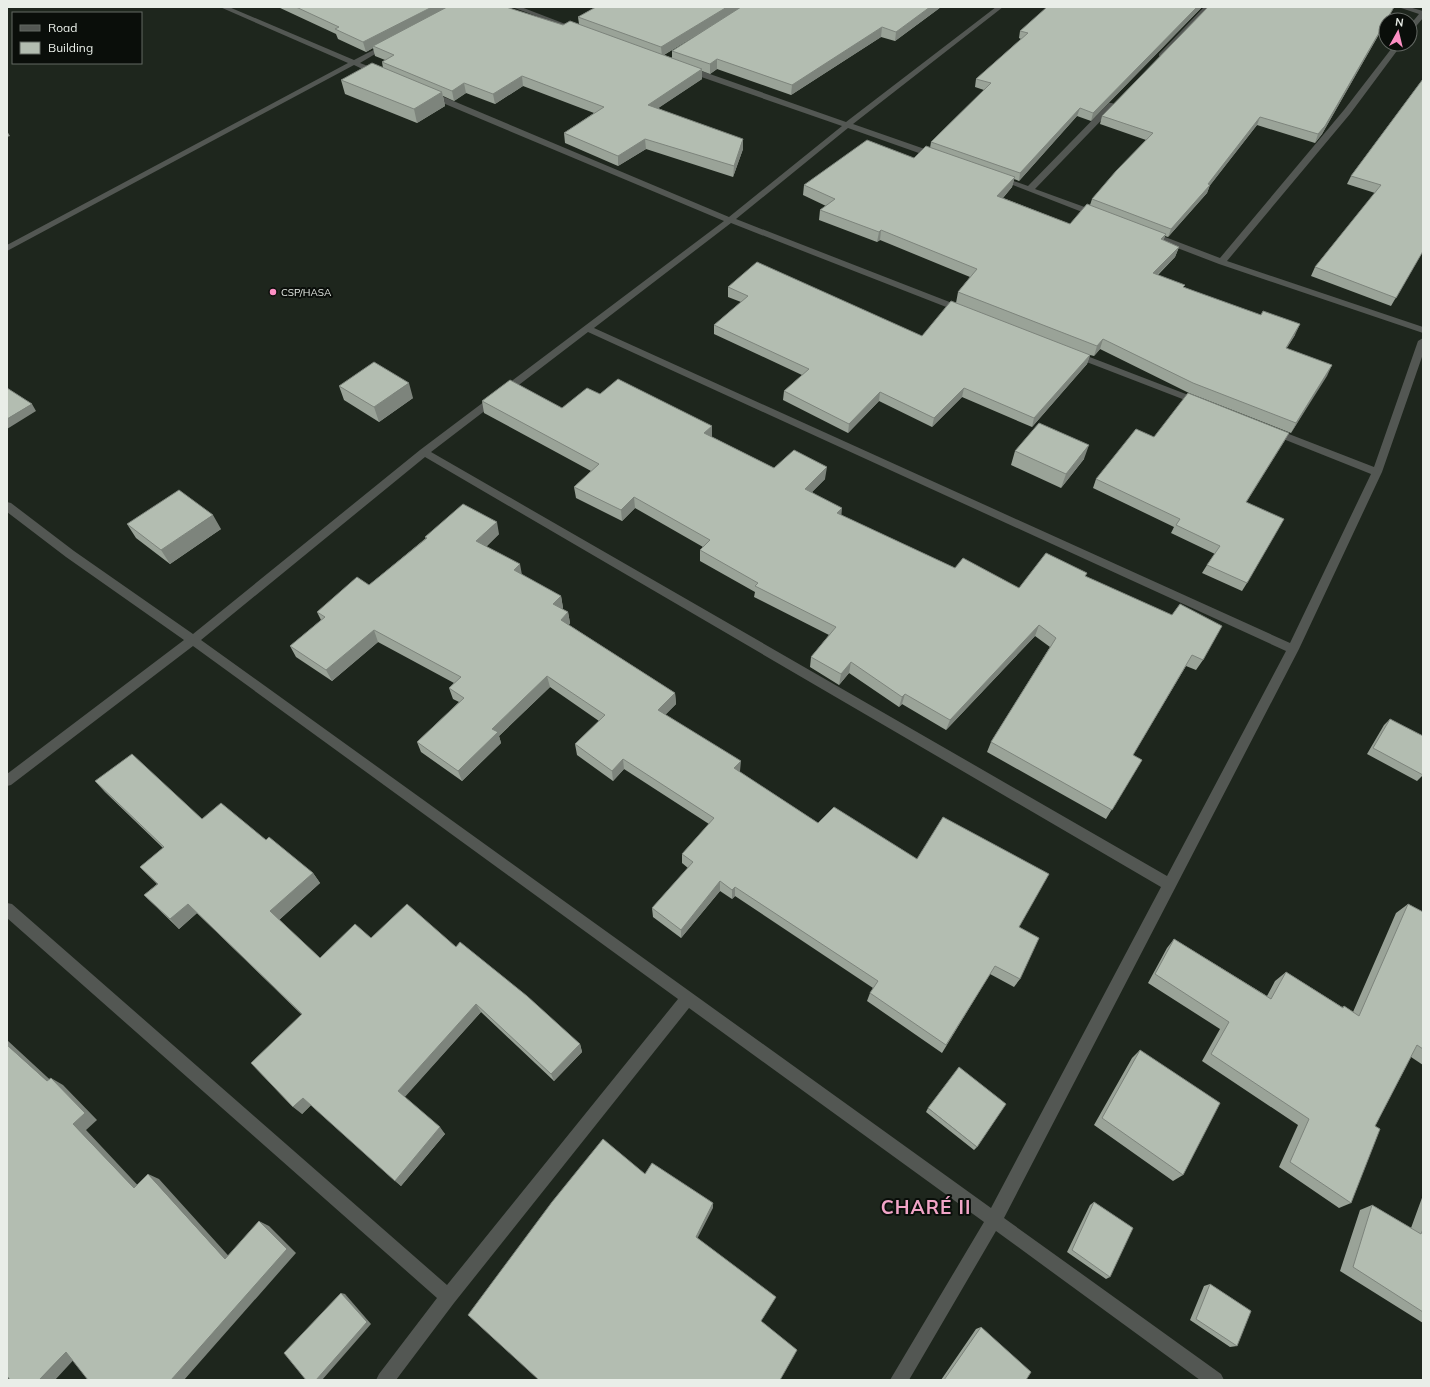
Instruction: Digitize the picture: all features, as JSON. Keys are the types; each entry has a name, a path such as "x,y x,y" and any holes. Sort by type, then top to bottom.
{"street":[{"path":"223,7 382,75"},
{"path":"515,7 589,34"},
{"path":"7,781 194,640 424,452 730,220 847,125 1000,7"},
{"path":"1157,60 1208,7"},
{"path":"1401,7 1423,13"},
{"path":"7,248 394,42"},
{"path":"1222,262 1347,112 1393,52"},
{"path":"678,66 942,158"},
{"path":"419,90 730,220 968,312"},
{"path":"1030,189 1118,99"},
{"path":"994,176 1105,217"},
{"path":"1142,232 1222,262 1423,330"},
{"path":"586,328 1293,649"},
{"path":"899,1380 994,1220 1293,649 1377,472 1423,341"},
{"path":"1065,350 1213,408"},
{"path":"1265,428 1377,472"},
{"path":"424,452 1169,884"},
{"path":"7,506 70,554 194,640 1215,1380"},
{"path":"7,909 448,1297"},
{"path":"385,1380 448,1297 688,998"}],"building":[{"path":"296,7 432,7 363,42 335,29 339,27"},
{"path":"447,7 506,7 563,25 570,21 702,69 648,105 743,139 734,166 645,139 618,156 564,133 604,107 522,76 493,94 464,83 452,91 382,62 394,55 373,46"},
{"path":"596,7 727,7 661,47 578,17"},
{"path":"741,7 930,7 896,32 882,27 792,85 717,59 710,64 672,51"},
{"path":"1047,7 1197,7 1093,113 1080,108 1020,173 931,142 991,83 976,79 1028,33 1020,31"},
{"path":"1208,7 1394,7 1391,12 1378,12 1378,35 1325,126 1318,134 1260,117 1208,184 1210,185 1171,229 1092,199 1116,171 1153,133 1102,116"},
{"path":"372,63 442,92 414,109 341,80"},
{"path":"1423,79 1423,251 1396,298 1315,267 1381,185 1351,176"},
{"path":"867,140 914,158 926,146 1015,177 997,196 1070,224 1087,204 1166,234 1161,239 1179,247 1153,273 1185,285 1183,287 1261,315 1263,311 1300,324 1286,348 1332,365 1296,423 1193,383 1103,339 1097,346 958,292 977,269 881,230 879,232 820,210 835,199 804,185"},
{"path":"757,262 922,336 951,301 1090,355 1034,418 964,388 934,418 880,392 849,424 784,391 809,369 714,325 748,296 728,287"},
{"path":"374,362 409,383 374,407 339,386"},
{"path":"618,379 712,426 704,433 774,468 794,450 827,467 805,489 842,508 837,513 955,568 963,558 1019,588 1046,553 1087,573 1085,576 1172,615 1180,604 1222,626 1203,660 1192,655 1133,755 1142,760 1112,810 991,742 1056,638 1039,625 950,720 905,694 902,697 851,662 841,674 811,657 836,627 755,586 758,583 700,550 710,540 634,497 621,510 574,487 599,464 482,401 510,380 562,408 587,388 600,394"},
{"path":"7,388 32,404 7,419"},
{"path":"1188,393 1289,433 1246,502 1284,519 1247,583 1207,565 1220,546 1176,525 1180,519 1096,479 1136,429 1154,437"},
{"path":"1039,423 1089,445 1066,474 1015,451"},
{"path":"179,490 213,515 161,550 127,524"},
{"path":"463,504 497,522 476,541 520,564 514,570 561,596 553,604 568,612 561,620 675,693 658,710 741,761 734,768 818,823 834,807 917,859 943,817 1049,874 1019,927 1039,938 1020,979 995,966 946,1045 870,993 878,981 735,887 732,890 720,881 681,930 652,908 693,862 682,854 714,818 623,759 612,771 575,744 605,715 547,676 492,729 498,732 458,771 417,742 464,698 449,688 461,677 374,630 326,670 290,646 325,617 317,612 357,577 369,585 427,538 425,537"},
{"path":"1390,719 1423,736 1423,775 1373,748"},
{"path":"132,754 202,819 221,803 266,840 269,837 313,873 270,911 320,958 355,924 371,938 407,904 456,947 460,942 527,996 580,1044 551,1074 476,1004 398,1091 440,1127 395,1181 303,1098 293,1107 251,1063 302,1014 188,904 170,919 144,895 158,884 140,867 164,847 95,781"},
{"path":"1408,904 1423,912 1423,1049 1417,1045 1375,1126 1380,1129 1351,1203 1290,1162 1309,1119 1211,1054 1229,1022 1155,974 1174,939 1271,999 1286,972 1343,1008 1344,1006 1359,1016"},
{"path":"7,1045 47,1081 51,1078 85,1113 73,1124 134,1188 148,1174 225,1259 259,1221 287,1249 171,1380 88,1380 66,1352 39,1380 10,1380 7,1376"},
{"path":"1140,1050 1220,1103 1183,1175 1102,1118"},
{"path":"959,1067 1006,1104 977,1147 928,1108"},
{"path":"603,1139 645,1174 652,1163 713,1203 696,1237 776,1297 761,1321 797,1350 780,1380 539,1380 468,1315 552,1202"},
{"path":"1094,1202 1133,1228 1110,1277 1072,1250"},
{"path":"1372,1205 1421,1234 1423,1229 1423,1312 1353,1267"},
{"path":"1210,1284 1251,1311 1237,1346 1196,1319"},
{"path":"341,1293 367,1322 316,1380 306,1380 284,1353"},
{"path":"981,1327 1031,1372 1026,1380 944,1380"}],"place":[{"name":"CSP/HASA","path":"273,292"}],"district":[{"name":"CHARÉ II","path":"926,1207"}]}
